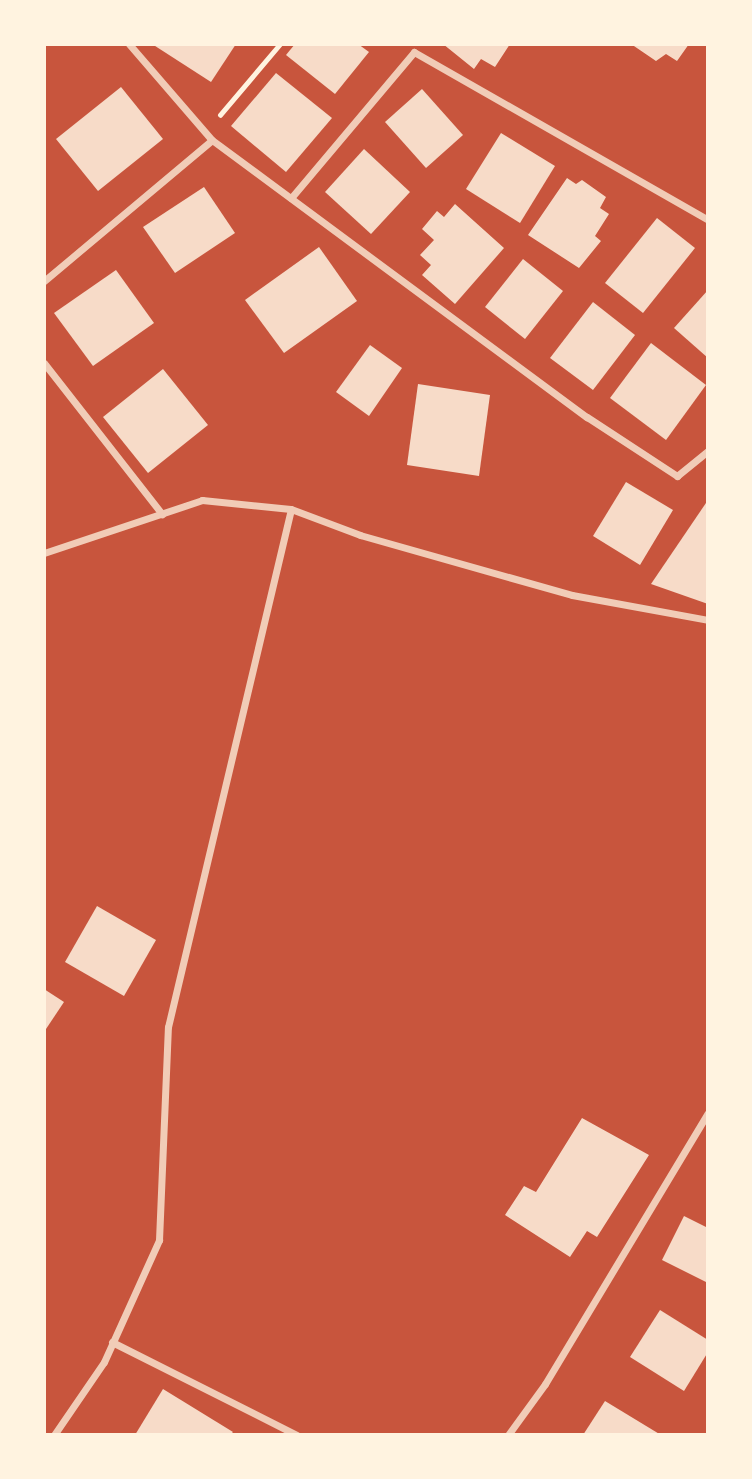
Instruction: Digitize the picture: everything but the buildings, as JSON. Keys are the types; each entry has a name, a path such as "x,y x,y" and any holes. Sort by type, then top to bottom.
{"street":[{"path":"129,44 212,140 587,416 677,477 708,451"},
{"path":"291,198 414,52 708,220"},
{"path":"44,281 212,140"},
{"path":"44,363 162,514"},
{"path":"44,553 202,500 291,509 360,535 572,595 708,620"},
{"path":"54,1435 104,1362 159,1240 168,1027 291,509"},
{"path":"508,1435 545,1384 708,1113"},
{"path":"112,1342 297,1435"}],"path":[{"path":"205,131 280,44"}]}
